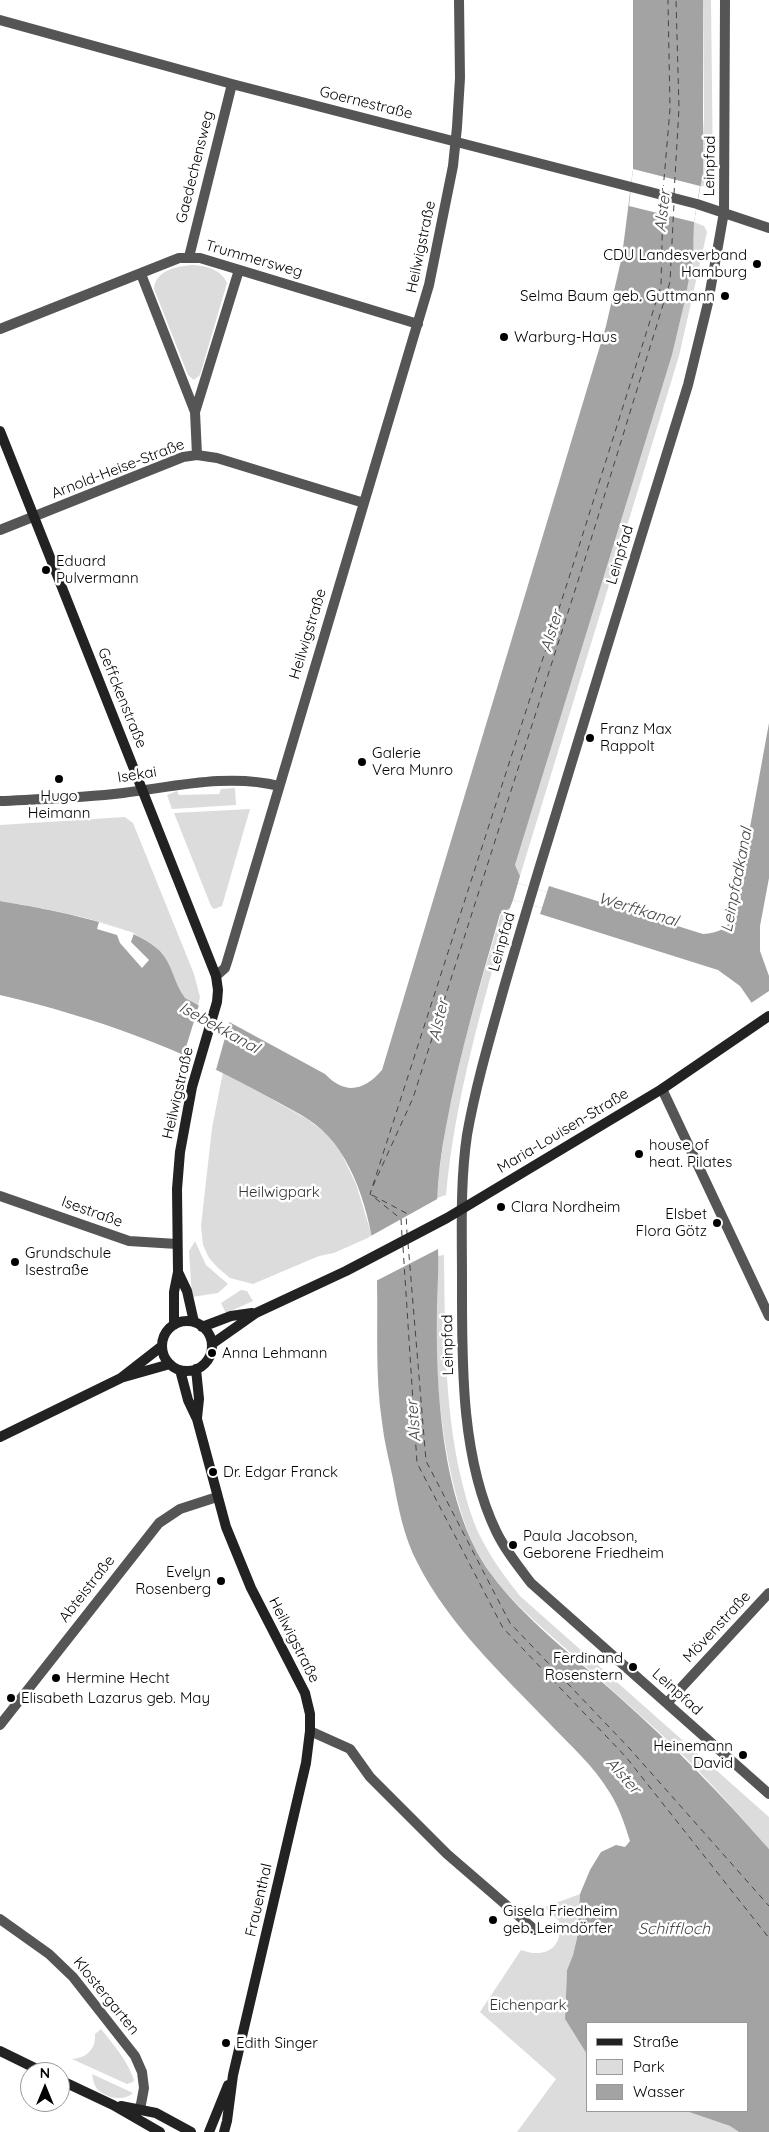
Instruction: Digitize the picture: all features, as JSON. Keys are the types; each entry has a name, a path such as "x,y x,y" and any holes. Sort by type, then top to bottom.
{"street":[{"name":"Heilwigstraße","path":"174,1325 174,1292 178,1272 177,1189 180,1152 199,1063 214,1012 218,990 216,976 225,968 227,962 418,324 437,250 456,142 460,78 459,0"},
{"name":"Leinpfad","path":"726,0 724,212 708,303 688,386 529,904 489,1039 473,1105 467,1136 462,1210 462,1345 464,1391 478,1478 496,1533 512,1559 531,1582 769,1794"},
{"name":"Goernestraße","path":"0,20 232,84 697,204 769,228"},
{"name":"Gaedechensweg","path":"189,257 232,84"},
{"name":"Trummersweg","path":"0,329 179,258 189,257 200,258 418,324"},
{"path":"196,455 196,412 239,270"},
{"path":"141,274 196,412"},
{"name":"Geffckenstraße","path":"0,432 216,976"},
{"name":"Arnold-Heise-Straße","path":"0,530 184,457 196,455 217,458 364,503"},
{"name":"Isekai","path":"0,801 91,796 174,784 254,781 279,786"},
{"name":"Maria-Louisen-Straße","path":"256,1313 367,1261 440,1223 662,1089 766,1018"},
{"path":"662,1089 769,1316"},
{"name":"Isestraße","path":"0,1196 129,1242 177,1244"},
{"name":"Heilwigstraße","path":"178,1272 187,1291 198,1324"},
{"path":"198,1324 209,1335 212,1344 208,1358 196,1369 180,1370 170,1364 164,1356 162,1346 166,1333 174,1325 184,1321 198,1324 231,1316 256,1313"},
{"path":"212,1344 256,1313"},
{"path":"121,1378 162,1346"},
{"path":"0,1436 121,1378 170,1364"},
{"name":"Heilwigstraße","path":"196,1369 199,1399 197,1419"},
{"name":"Heilwigstraße","path":"180,1370 188,1400 197,1419 226,1527 251,1588 302,1684 308,1703 310,1731"},
{"name":"Abteistraße","path":"0,1725 154,1529 172,1513 217,1497"},
{"name":"Mövenstraße","path":"667,1703 769,1593"},
{"path":"310,1731 350,1749 370,1777 447,1854 535,1930"},
{"name":"Frauenthal","path":"224,2132 228,2121 233,2075 306,1763 310,1731"},
{"name":"Klostergarten","path":"0,1919 49,1954 73,1977 135,2056 144,2080 142,2098 137,2113"},
{"path":"0,2052 22,2062"},
{"name":"Frauenthal","path":"209,2132 233,2075"},
{"path":"70,2085 113,2105 137,2113 162,2116 191,2132"},
{"path":"137,2113 160,2132"}],"green space":[{"path":"703,0 711,0 713,177 709,186 700,186 704,117"},
{"path":"694,222 704,226 707,232 679,356 520,876 515,865 672,355 690,273"},
{"path":"181,266 208,267 217,271 227,283 200,375 194,380 188,375 154,289 158,277 163,273"},
{"path":"235,788 236,805 172,809 167,795 177,791 179,795 219,794 221,789"},
{"path":"250,809 222,906 214,909 211,906 174,813"},
{"path":"125,817 133,823 194,974 200,997 198,1006 185,998 181,993 168,963 160,951 147,941 108,924 61,912 0,901 0,825"},
{"path":"510,908 471,1050 456,1122 446,1195 437,1198 446,1126 462,1054 501,914"},
{"name":"Heilwigpark","path":"223,1072 307,1119 327,1134 341,1153 356,1184 372,1236 334,1253 319,1256 253,1284 230,1278 218,1268 209,1258 203,1245 201,1226 212,1128"},
{"path":"195,1241 206,1265 228,1284 218,1293 192,1297 189,1251"},
{"path":"444,1255 448,1395 451,1423 455,1451 469,1508 484,1544 498,1567 520,1596 769,1817 769,1849 689,1761 512,1598 500,1585 479,1555 461,1512 453,1482 446,1451 438,1386 435,1322 437,1256"},
{"path":"241,1290 247,1291 253,1301 226,1313 221,1303"},
{"name":"Eichenpark","path":"580,1894 577,1938 567,1970 565,2019 586,2053 586,2112 689,2112 730,2126 739,2132 517,2132 556,2079 480,2012 521,1950 538,1953 545,1952 556,1944 559,1938 559,1921 545,1907"},
{"path":"101,2029 124,2059 134,2080 133,2082 127,2084 72,2059 82,2057 90,2052 94,2044 95,2034"},
{"path":"92,2074 133,2093 120,2098 105,2095 97,2089"}],"water":[{"path":"633,0 703,0 703,172 694,222 693,257 685,300 672,355 515,865 520,876 518,883 547,892 549,886 703,934 713,933 722,929 734,915 769,723 769,878 760,926 760,951 769,976 769,1028 740,986 718,970 540,914 542,908 513,900 510,908 500,914 457,1073 440,1165 437,1202 437,1350 439,1390 449,1471 459,1509 473,1544 491,1574 534,1622 677,1751 769,1849 769,2132 739,2132 730,2126 689,2112 749,2112 749,2022 586,2022 586,2053 565,2019 567,1970 577,1938 580,1894 590,1870 601,1852 616,1845 625,1847 630,1841 616,1804 604,1783 460,1627 444,1607 412,1552 399,1511 383,1429 378,1387 377,1282 373,1244 364,1205 349,1167 339,1151 328,1136 308,1119 205,1065 172,1050 105,1025 0,995 0,901 85,918 129,932 147,941 164,956 185,998 325,1074 332,1081 340,1085 347,1088 361,1086 382,1070 606,326 622,256 633,169"}],"pier":[{"path":"633,169 700,186 694,222 629,206"},
{"path":"518,883 547,892 542,908 513,900"},
{"path":"99,922 134,933 131,942 149,960 142,968 120,943 117,935 97,929"},
{"path":"769,991 769,1028 751,1003"},
{"path":"199,1005 230,1020 216,1070 183,1057"},
{"path":"439,1198 440,1248 374,1282 369,1237"}],"ferry route":[{"path":"663,191 670,109 668,0"},
{"path":"674,194 679,108 676,0"},
{"path":"402,1236 401,1219 370,1194 661,286 663,200"},
{"path":"373,1186 413,1098 585,559 670,282 674,203"},
{"path":"372,1195 406,1213 407,1234"},
{"path":"408,1243 426,1461 510,1623 630,1749 769,1906"},
{"path":"403,1247 417,1463 503,1628 626,1757 769,1938"}],"place":[{"name":"CDU Landesverband Hamburg","path":"757,264"},
{"name":"Selma Baum geb. Guttmann","path":"725,296"},
{"name":"Warburg-Haus","path":"504,337"},
{"name":"Eduard Pulvermann","path":"46,570"},
{"name":"Franz Max Rappolt","path":"590,738"},
{"name":"Galerie Vera Munro","path":"362,762"},
{"name":"Hugo Heimann","path":"59,779"},
{"name":"house of heat. Pilates","path":"639,1154"},
{"name":"Clara Nordheim","path":"501,1207"},
{"name":"Elsbet Flora Götz","path":"717,1223"},
{"name":"Grundschule Isestraße","path":"15,1262"},
{"name":"Anna Lehmann","path":"212,1353"},
{"name":"Dr. Edgar Franck","path":"213,1472"},
{"name":"Paula Jacobson, Geborene Friedheim","path":"513,1545"},
{"name":"Evelyn Rosenberg","path":"221,1581"},
{"name":"Ferdinand Rosenstern","path":"633,1667"},
{"name":"Hermine Hecht","path":"56,1678"},
{"name":"Elisabeth Lazarus geb. May","path":"11,1698"},
{"name":"Heinemann David","path":"743,1755"},
{"name":"Gisela Friedheim geb. Leimdörfer","path":"493,1920"},
{"name":"Edith Singer","path":"226,2043"}],"water label":[{"name":"Alster","path":"663,211"},
{"name":"Alster","path":"552,631"},
{"name":"Leinpfadkanal","path":"737,880"},
{"name":"Werftkanal","path":"638,910"},
{"name":"Alster","path":"439,1020"},
{"name":"Isebekkanal","path":"219,1028"},
{"name":"Alster","path":"414,1421"},
{"name":"Alster","path":"623,1776"},
{"name":"Schiffloch","path":"674,1929"}]}
